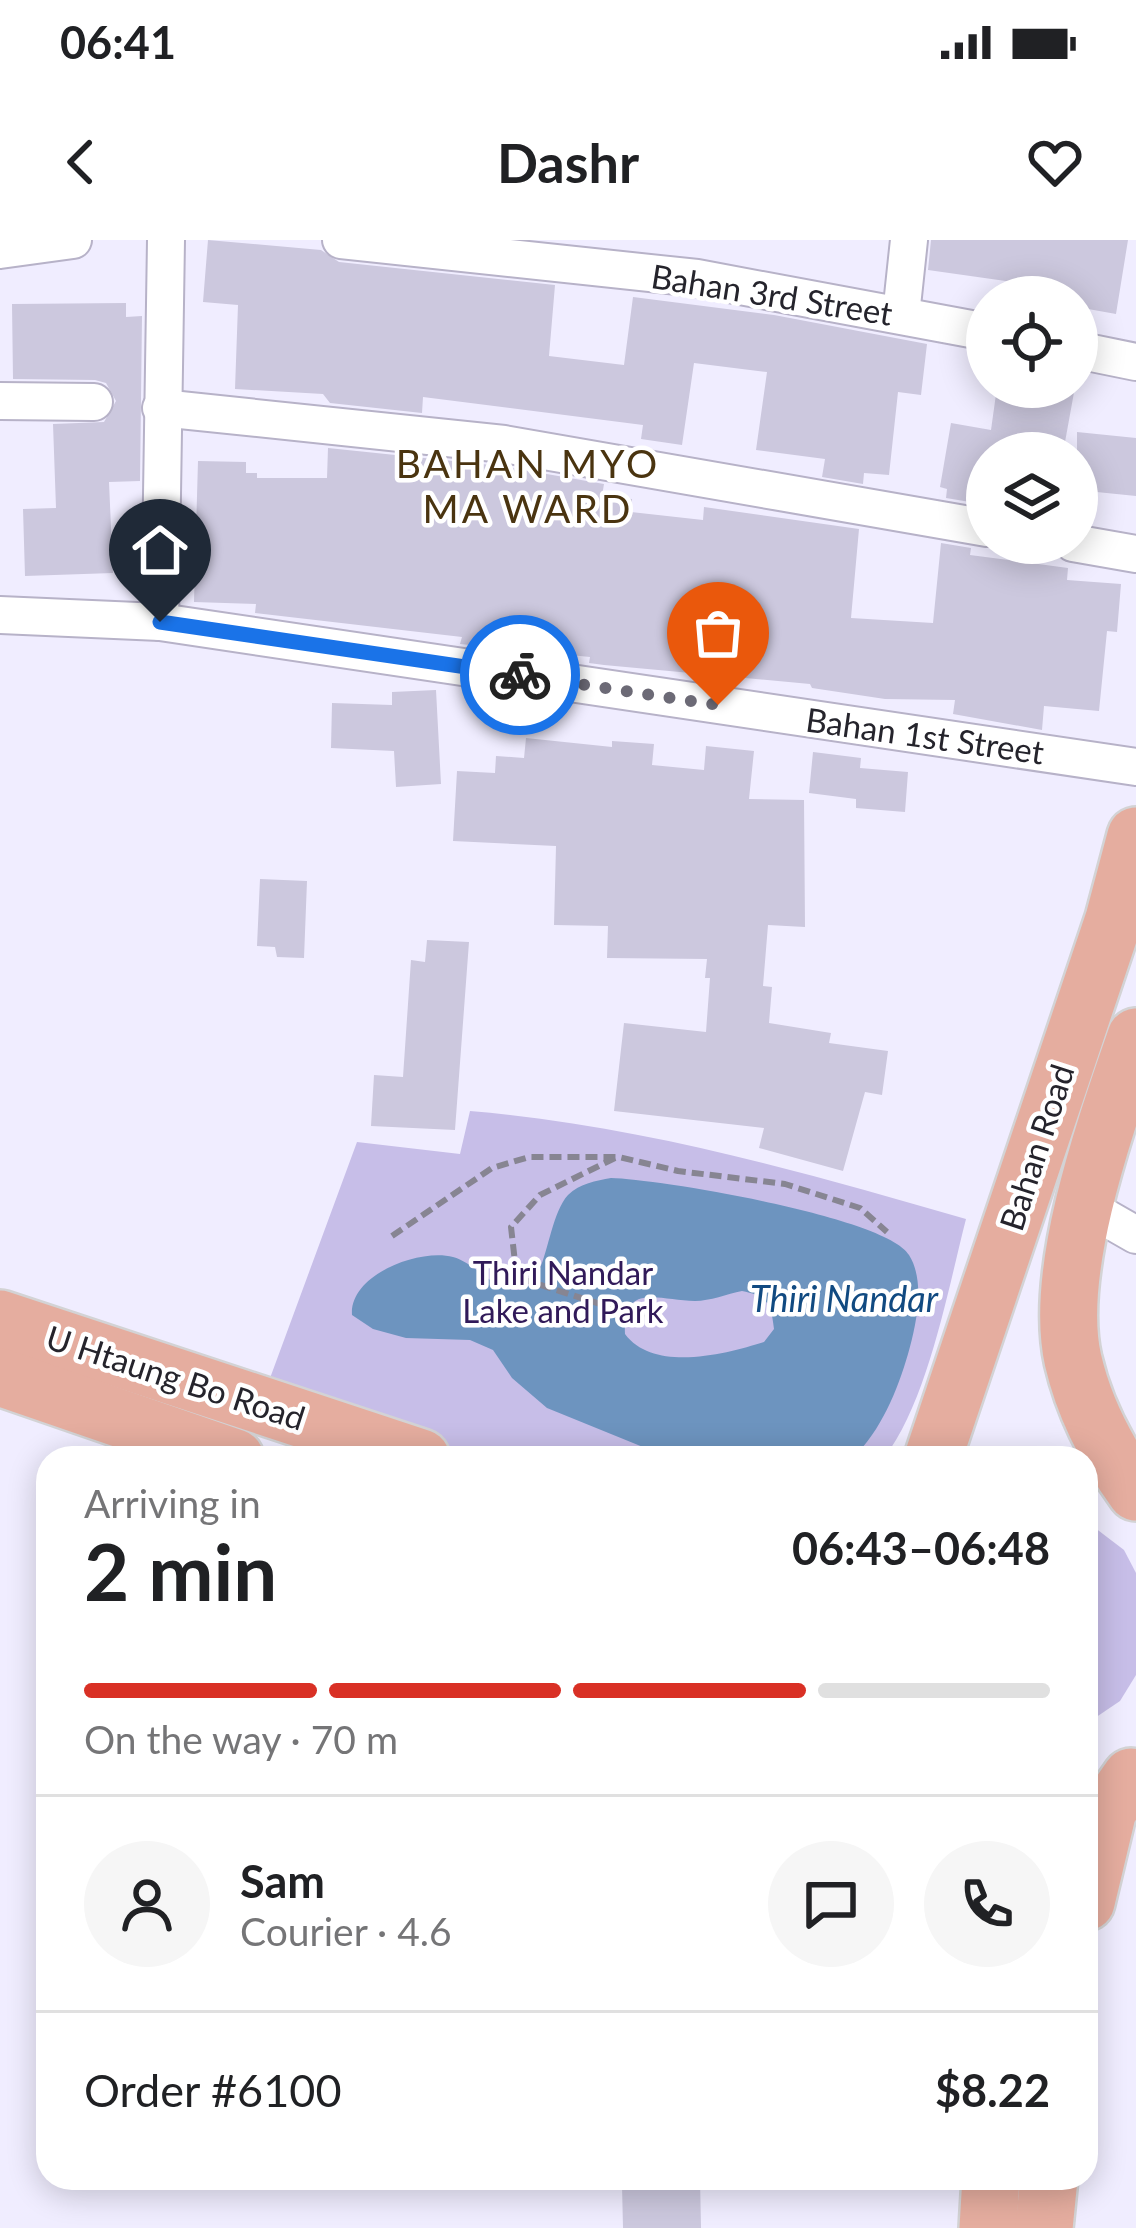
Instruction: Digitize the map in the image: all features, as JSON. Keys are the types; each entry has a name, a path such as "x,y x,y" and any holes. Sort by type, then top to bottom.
{"main road":[{"name":"Bahan Road","path":"937,1446 1114,919 1136,836"},
{"name":"Bahan Road","path":"1136,1037 1087,1207 1070,1294 1072,1357 1091,1419 1136,1492"},
{"name":"U Htaung Bo Road","path":"0,1319 385,1446"},
{"name":"U Htaung Bo Road","path":"0,1377 200,1446"},
{"path":"1098,1485 1136,1503"},
{"path":"1098,1852 1118,1780"},
{"path":"988,2228 990,2190"},
{"path":"1044,2228 1048,2190"}],"street":[{"path":"0,250 74,240"},
{"path":"160,622 166,240"},
{"name":"Bahan 3rd Street","path":"341,240 511,249 966,328"},
{"path":"901,315 909,240"},
{"path":"1098,354 1136,362"},
{"path":"0,401 94,402"},
{"path":"161,408 504,444 966,524"},
{"path":"1098,547 1136,554"},
{"name":"Bahan 1st Street","path":"0,615 160,622 1136,766"},
{"path":"1087,1207 1136,1234"}],"path":[{"path":"392,1236 492,1168 529,1156 619,1156 678,1172 785,1184 860,1208 887,1232"},
{"path":"619,1156 540,1195 511,1227 511,1245 525,1280 644,1318"}],"green space":[{"name":"Thiri Nandar Lake and Park","path":"470,1111 533,1118 658,1139 966,1219 925,1376 892,1446 434,1446 266,1389 357,1142 460,1154"},
{"path":"1098,1530 1124,1550 1136,1573 1136,1675 1120,1701 1098,1716"}],"water":[{"name":"Thiri Nandar","path":"611,1178 637,1180 770,1203 860,1227 892,1241 909,1255 918,1291 908,1354 887,1410 863,1446 640,1446 547,1408 512,1378 493,1350 470,1340 406,1338 373,1329 352,1315 354,1301 374,1277 422,1257 453,1257 510,1289 529,1286 561,1206 583,1185","holes":["742,1291 763,1299 774,1329 764,1342 730,1351 672,1357 638,1346 625,1334 626,1317 637,1300 701,1301"]}],"building":[{"path":"208,240 321,250 339,262 555,285 549,356 624,365 633,297 774,315 927,344 921,395 898,392 889,475 864,473 863,484 822,477 825,459 756,450 767,372 694,363 682,445 641,439 643,425 423,397 422,413 330,403 323,394 235,389 238,305 203,302"},
{"path":"931,240 1128,240 1116,314 1098,311 1098,276 971,276 928,270"},
{"path":"126,303 126,317 142,316 140,481 109,482 113,573 25,576 23,509 56,508 53,424 104,422 116,401 106,383 95,380 13,379 12,304"},
{"path":"994,408 1071,408 1067,432 966,432 966,501 946,498 947,489 940,487 951,423 991,430"},
{"path":"1098,434 1136,438 1136,496 1098,492"},
{"path":"328,448 501,466 604,484 602,496 632,499 631,512 703,520 704,507 859,529 851,618 933,623 941,543 966,547 966,564 1068,568 1067,580 1121,584 1117,632 1107,631 1099,711 1044,706 1042,730 953,714 955,700 885,699 810,684 604,665 589,663 590,657 460,644 462,637 255,613 256,604 194,602 198,461 246,462 246,473 257,473 257,478 327,478"},
{"path":"436,690 441,784 396,787 394,751 331,748 332,703 392,705 392,692"},
{"path":"526,738 612,747 612,741 654,744 652,765 704,770 706,746 754,751 749,799 804,800 805,927 768,925 763,986 772,987 769,1023 831,1033 829,1043 888,1051 882,1095 865,1092 843,1171 759,1148 764,1128 614,1111 624,1023 706,1032 707,959 607,958 608,926 554,925 556,846 453,841 457,771 495,773 496,756 524,758"},
{"path":"813,752 861,758 860,768 908,772 905,812 856,808 856,799 809,793"},
{"path":"260,879 307,881 304,958 277,957 275,947 257,946"},
{"path":"427,940 469,942 455,1130 371,1126 374,1075 403,1077 411,960 425,962"},
{"path":"622,2190 700,2190 701,2228 623,2228"}],"way so far":[{"path":"520,675 718,705"}],"district":[{"name":"BAHAN MYO MA WARD","path":"528,486"}],"route":[{"path":"160,622 520,675"}]}
